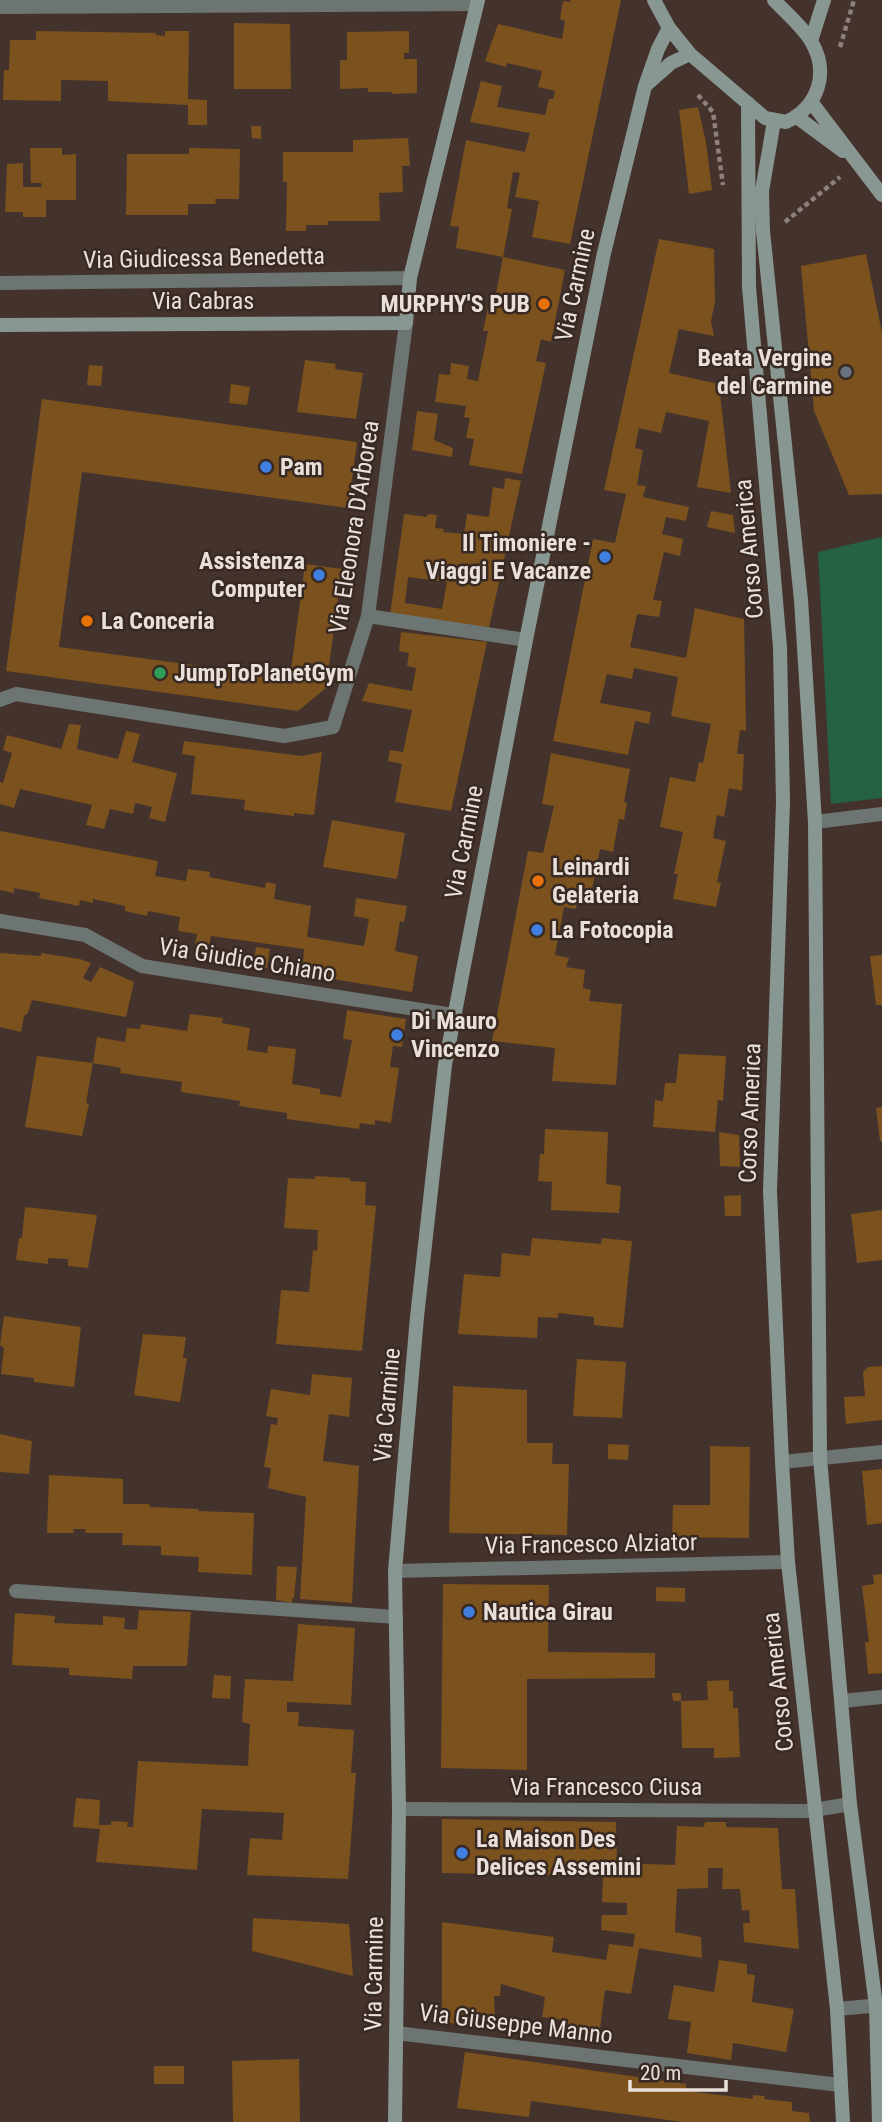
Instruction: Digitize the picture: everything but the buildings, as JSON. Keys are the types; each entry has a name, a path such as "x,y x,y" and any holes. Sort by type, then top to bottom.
{"street":[{"path":"654,0 670,28 690,54 748,103 774,121 786,122 797,117 812,103 818,91 820,75 811,41 774,0"},
{"path":"811,41 824,0"},
{"path":"0,7 477,2"},
{"name":"Via Eleonora D'Arborea","path":"0,699 16,694 284,736 334,727 368,615 410,278 477,2"},
{"name":"Via Carmine","path":"395,2122 399,1810 395,1570 417,1317 445,1065 526,640 604,253 645,86 658,49 670,28"},
{"path":"645,86 671,63 690,54"},
{"name":"Corso America","path":"748,103 749,286 780,659 783,802 770,1191 782,1462 788,1562 837,2009 843,2122"},
{"path":"812,103 882,195"},
{"path":"797,117 858,162"},
{"name":"Corso America","path":"774,121 762,191 763,231 801,600 815,822 820,1458 850,1804 879,2005 879,2122"},
{"name":"Via Giudicessa Benedetta","path":"0,283 410,278"},
{"name":"Via Cabras","path":"0,325 406,323"},
{"path":"368,615 526,640"},
{"path":"815,822 882,814"},
{"name":"Via Giudice Chiano","path":"0,921 85,935 142,966 453,1015"},
{"path":"782,1462 882,1452"},
{"name":"Via Francesco Alziator","path":"395,1570 788,1562"},
{"path":"16,1591 396,1616"},
{"path":"842,1701 882,1697"},
{"name":"Via Francesco Ciusa","path":"399,1810 814,1810 850,1804"},
{"path":"837,2009 879,2005"},
{"name":"Via Giuseppe Manno","path":"396,2033 840,2085"}],"green space":[{"path":"882,537 882,798 831,804 818,552"}],"place":[{"name":"MURPHY'S PUB","path":"544,304"},
{"name":"Beata Vergine del Carmine","path":"846,372"},
{"name":"Pam","path":"266,467"},
{"name":"Il Timoniere - Viaggi E Vacanze","path":"605,557"},
{"name":"Assistenza Computer","path":"319,575"},
{"name":"La Conceria","path":"87,621"},
{"name":"JumpToPlanetGym","path":"160,673"},
{"name":"Leinardi Gelateria","path":"538,881"},
{"name":"La Fotocopia","path":"537,930"},
{"name":"Di Mauro Vincenzo","path":"397,1035"},
{"name":"Nautica Girau","path":"469,1612"},
{"name":"La Maison Des Delices Assemini","path":"462,1853"}]}
